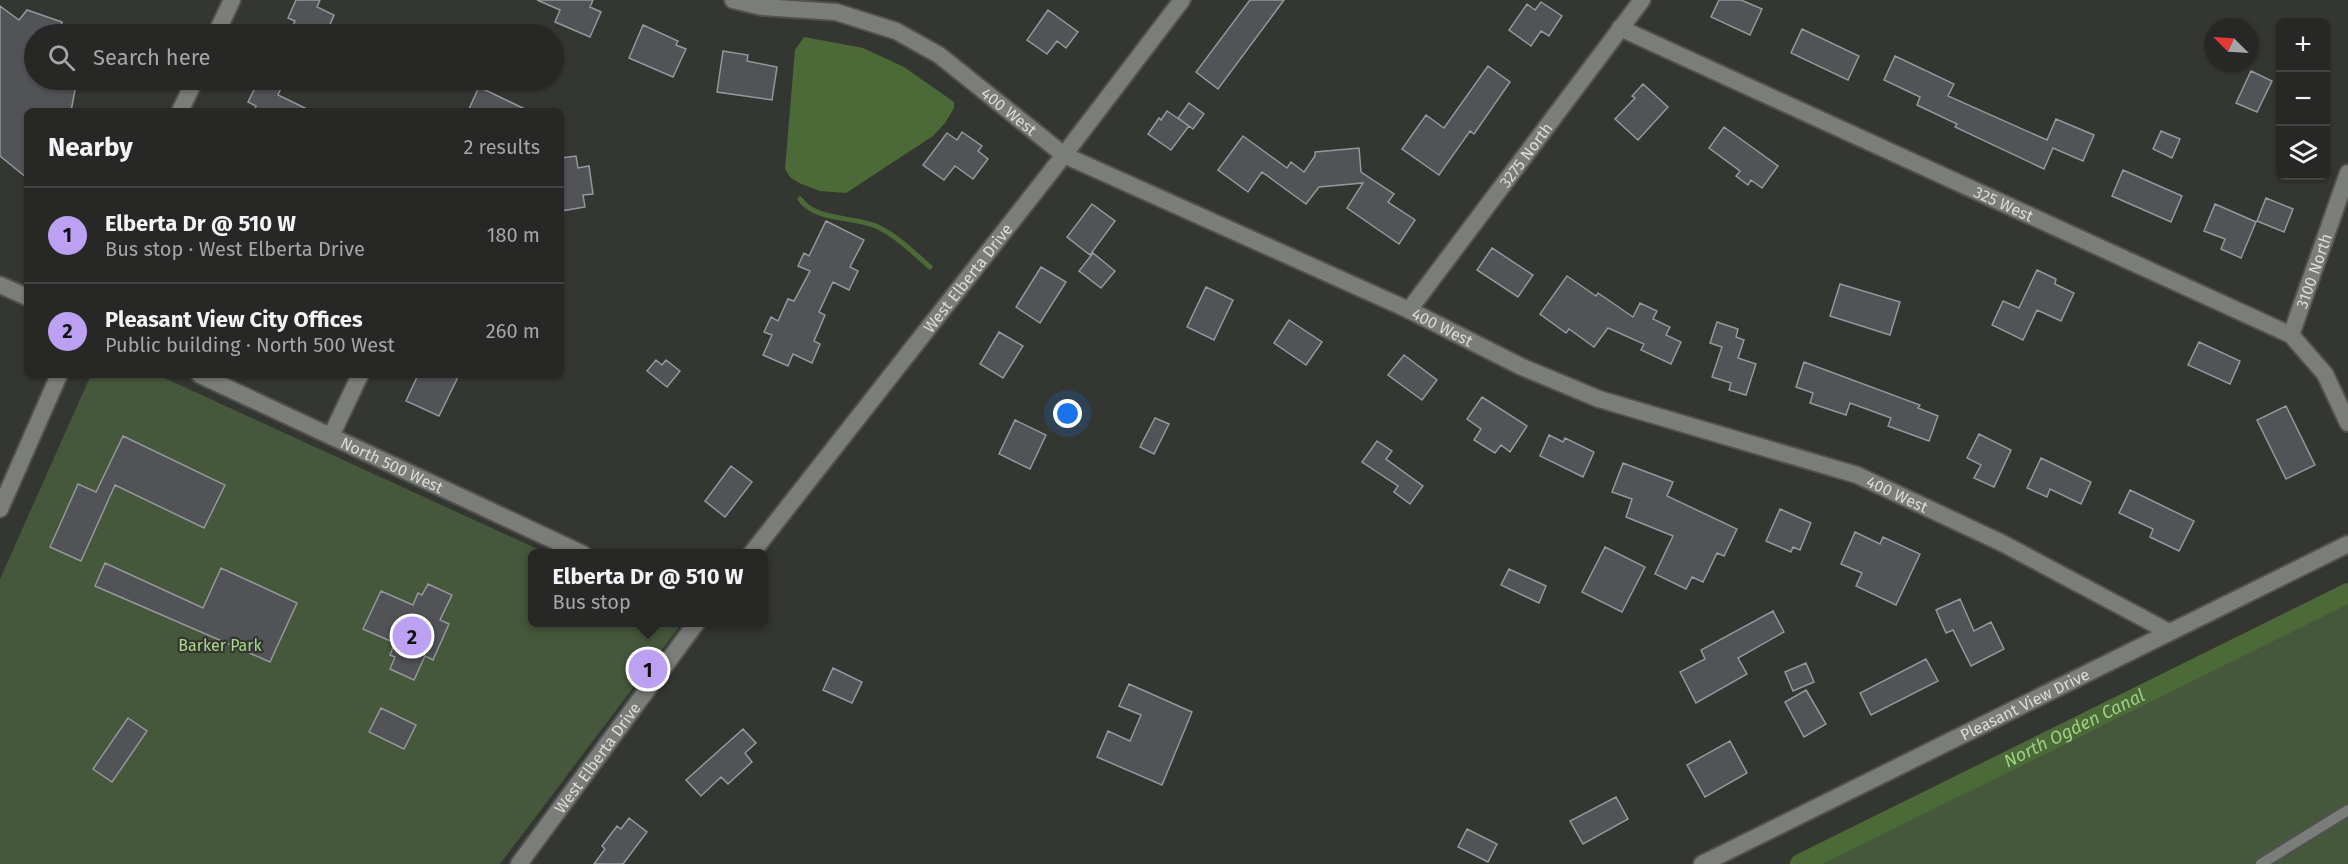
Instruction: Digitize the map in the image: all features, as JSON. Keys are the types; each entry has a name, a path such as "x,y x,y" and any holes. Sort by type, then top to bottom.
{"street":[{"path":"221,24 232,0"},
{"name":"400 West","path":"733,0 762,7 837,6 896,31 939,55 1064,155 1409,310 1522,367 1599,399 1857,475 2002,543 2169,633"},
{"name":"West Elberta Drive","path":"755,549 1064,155 1182,0"},
{"name":"3275 North","path":"1409,310 1642,0"},
{"name":"325 West","path":"1620,28 2291,335 2325,374 2348,423"},
{"path":"181,108 190,90"},
{"name":"3100 North","path":"2291,335 2348,173"},
{"path":"0,285 24,296"},
{"path":"0,509 58,378"},
{"name":"North 500 West","path":"207,378 572,549"},
{"path":"332,435 359,378"},
{"name":"Pleasant View Drive","path":"1702,864 2348,544"},
{"name":"West Elberta Drive","path":"519,864 693,627"}],"lane":[{"path":"2261,864 2348,810"}],"green space":[{"name":"Barker Park","path":"90,378 165,378 537,549 528,549 528,627 679,627 500,864 0,864 0,579"},
{"path":"2348,597 2348,864 1809,864"}],"shaded area":[{"path":"804,37 863,48 904,67 954,102 954,108 945,123 933,136 846,193 820,191 799,183 790,177 785,169 795,50"}],"building":[{"path":"296,0 320,0 317,7 334,15 330,24 294,24 295,21 288,18"},
{"path":"537,0 593,0 590,7 601,12 590,37 555,22 560,10"},
{"path":"1250,0 1284,0 1218,89 1196,72"},
{"path":"1719,0 1741,0 1762,9 1750,35 1711,17"},
{"path":"1541,2 1562,16 1549,36 1541,31 1531,46 1509,30 1527,4 1535,10"},
{"path":"0,6 19,20 27,10 62,22 62,24 24,24 24,90 75,90 72,108 24,108 24,176 0,156"},
{"path":"1048,10 1078,32 1066,48 1057,41 1047,54 1027,40"},
{"path":"643,25 678,41 676,45 686,49 673,77 629,58"},
{"path":"1802,29 1859,56 1848,80 1791,53"},
{"path":"723,51 748,55 747,61 777,67 772,100 717,92"},
{"path":"1895,56 1954,84 1948,96 2047,140 2056,119 2094,135 2083,161 2053,148 2044,169 1955,127 1957,124 1917,105 1920,97 1884,80"},
{"path":"1488,66 1510,82 1474,134 1470,131 1439,175 1402,149 1426,115 1444,128"},
{"path":"2251,72 2272,81 2257,112 2236,103"},
{"path":"1643,84 1668,107 1638,140 1615,119 1635,98 1632,96"},
{"path":"254,90 280,90 278,95 305,108 255,108 256,106 248,102"},
{"path":"478,90 485,90 523,108 469,108"},
{"path":"1189,103 1204,114 1193,129 1178,118"},
{"path":"1167,111 1189,126 1171,150 1148,134"},
{"path":"1724,127 1778,166 1762,188 1751,180 1748,185 1736,176 1740,171 1709,148"},
{"path":"2161,131 2180,139 2172,158 2153,149"},
{"path":"962,132 982,146 978,151 988,159 973,179 955,166 944,180 923,165 947,133 957,140"},
{"path":"1243,136 1287,168 1291,162 1304,172 1315,156 1315,152 1359,148 1361,172 1394,194 1388,202 1415,220 1399,244 1347,208 1363,183 1319,187 1306,204 1262,172 1248,192 1218,170"},
{"path":"576,156 578,168 589,166 593,194 583,195 585,207 564,210 564,158"},
{"path":"2123,170 2182,196 2171,222 2112,196"},
{"path":"2266,198 2293,209 2284,232 2257,221"},
{"path":"1092,204 1115,221 1090,255 1067,237"},
{"path":"2215,204 2256,222 2241,258 2221,249 2225,239 2204,231"},
{"path":"826,221 864,240 850,267 858,271 849,290 833,282 819,312 825,315 814,341 820,344 812,363 793,354 788,366 763,355 772,335 764,332 771,317 778,321 788,299 794,301 810,271 798,266 804,253 809,256"},
{"path":"1492,248 1533,275 1518,297 1477,270"},
{"path":"1093,253 1115,271 1101,288 1079,271"},
{"path":"1041,267 1066,282 1040,323 1016,307"},
{"path":"2037,270 2056,279 2055,284 2074,293 2061,321 2037,310 2023,340 1992,325 2003,301 2019,308"},
{"path":"1567,276 1596,296 1598,293 1633,317 1640,303 1657,311 1653,319 1670,327 1666,335 1681,342 1671,364 1641,350 1644,344 1608,328 1594,347 1569,329 1566,333 1540,314"},
{"path":"1840,284 1900,302 1890,335 1830,316"},
{"path":"1206,287 1233,300 1214,340 1187,327"},
{"path":"1289,320 1322,342 1306,365 1274,343"},
{"path":"1717,322 1738,329 1736,337 1744,340 1738,358 1756,364 1746,395 1729,390 1731,383 1712,377 1722,347 1710,343"},
{"path":"999,332 1023,346 1003,378 980,364"},
{"path":"2199,342 2240,361 2230,384 2188,365"},
{"path":"1404,355 1437,380 1422,400 1388,375"},
{"path":"656,360 662,365 666,360 680,371 667,387 647,371"},
{"path":"1804,362 1920,405 1918,408 1938,416 1929,441 1888,426 1891,418 1850,403 1846,415 1810,403 1813,393 1796,387"},
{"path":"417,378 458,378 439,416 406,401"},
{"path":"1482,397 1527,426 1510,452 1501,445 1495,453 1474,440 1481,429 1467,419"},
{"path":"2286,406 2315,465 2286,479 2257,420"},
{"path":"1155,418 1169,424 1154,454 1140,447"},
{"path":"1015,420 1046,435 1030,469 999,454"},
{"path":"1979,434 2011,450 1994,487 1974,478 1981,465 1967,458"},
{"path":"1549,435 1563,442 1565,438 1594,452 1583,477 1540,456"},
{"path":"123,436 225,485 204,528 115,485 81,561 50,547 78,484 96,492"},
{"path":"1377,441 1392,451 1386,459 1423,486 1410,504 1394,492 1398,486 1362,462"},
{"path":"2041,458 2091,482 2081,504 2050,489 2047,497 2027,488"},
{"path":"1623,463 1673,482 1667,496 1737,529 1724,556 1717,553 1703,582 1692,577 1686,589 1655,574 1673,536 1626,517 1632,499 1612,492"},
{"path":"731,466 752,482 725,517 705,501"},
{"path":"2130,490 2194,521 2179,551 2150,537 2153,529 2119,513"},
{"path":"1780,509 1811,523 1800,550 1793,547 1791,552 1766,541"},
{"path":"1855,532 1880,544 1883,537 1920,554 1896,605 1856,586 1862,573 1841,564"},
{"path":"1605,547 1645,567 1622,612 1582,592"},
{"path":"105,563 203,608 221,568 297,603 270,662 95,586"},
{"path":"1509,569 1546,586 1539,603 1501,585"},
{"path":"428,584 452,595 440,620 449,624 433,660 425,656 414,680 390,669 395,657 390,655 395,643 363,629 381,591 413,605 418,593 422,595"},
{"path":"1960,599 1974,631 1991,622 2004,649 1971,666 1953,630 1946,633 1936,610"},
{"path":"1773,611 1784,632 1738,658 1747,674 1696,703 1680,672 1705,659 1701,650"},
{"path":"1926,659 1938,681 1871,715 1860,693"},
{"path":"1806,663 1814,682 1793,691 1785,672"},
{"path":"833,668 862,682 852,703 823,690"},
{"path":"1129,684 1192,712 1162,785 1097,757 1108,731 1130,741 1141,715 1119,706"},
{"path":"1806,690 1826,724 1804,737 1785,702"},
{"path":"381,708 416,725 404,749 369,732"},
{"path":"128,718 147,731 112,782 93,769"},
{"path":"743,729 756,743 745,753 752,762 728,784 721,777 701,796 686,780"},
{"path":"1730,741 1747,773 1705,797 1687,765"},
{"path":"1616,797 1628,819 1583,844 1570,821"},
{"path":"629,818 647,832 623,864 594,864 605,849 602,846 617,826 621,829"},
{"path":"1467,829 1497,844 1488,862 1458,847"}],"waterway":[{"path":"800,199 816,212 878,227 899,240 930,267"},
{"name":"North Ogden Canal","path":"1800,864 2348,593"}],"place":[{"name":"Pleasant View City Offices","path":"412,636"},
{"name":"Elberta Dr @ 510 W","path":"648,669"}]}
